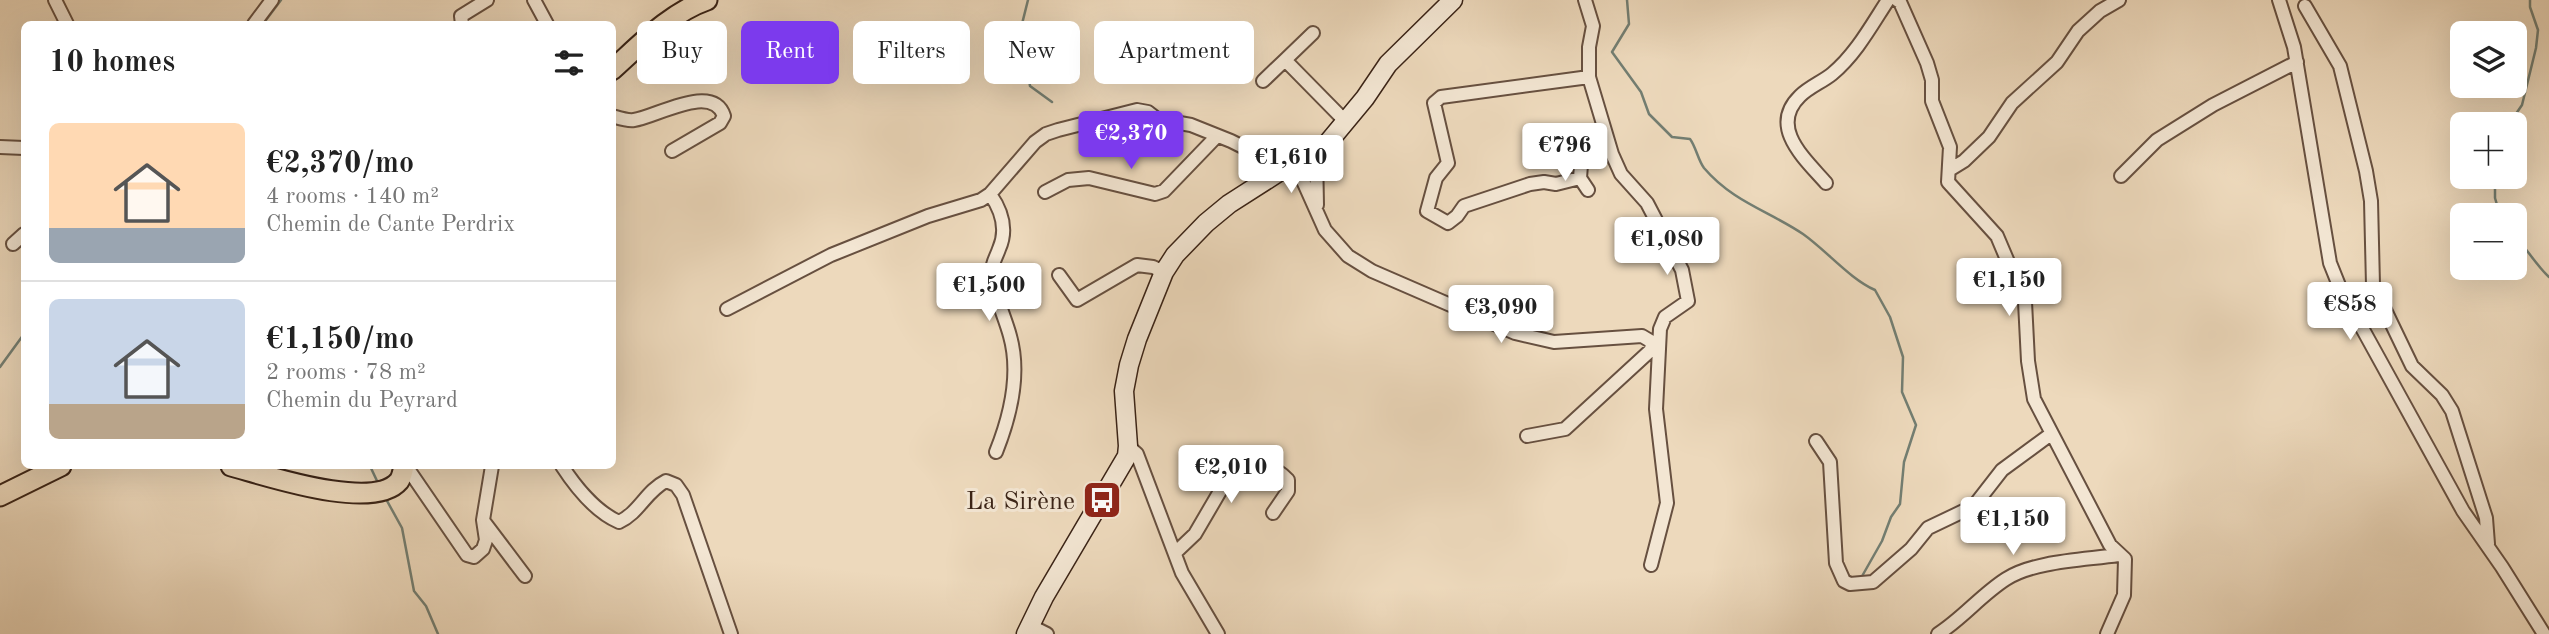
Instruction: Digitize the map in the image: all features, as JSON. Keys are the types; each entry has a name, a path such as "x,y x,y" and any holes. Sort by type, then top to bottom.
{"main road":[{"path":"616,67 672,18 689,6 707,0"},
{"path":"0,496 55,469"},
{"path":"242,469 322,490 352,494 389,488 400,480 404,469"}],"street":[{"path":"55,0 66,21"},
{"path":"256,21 272,0"},
{"path":"462,21 461,16 486,0"},
{"path":"534,0 545,21"},
{"path":"1585,0 1593,26 1589,47 1590,77 1621,174 1654,214 1682,270 1688,302 1665,317 1660,329 1656,409 1667,503 1651,565"},
{"path":"1826,183 1792,142 1787,130 1791,106 1801,95 1832,74 1852,54 1888,0"},
{"path":"1897,0 1927,63 1932,101 1950,147 1951,169 1948,182 1997,236 2025,302 2028,361 2034,399 2109,545 2125,559 2124,595 2107,634"},
{"path":"1951,169 1983,143 2012,103 2057,62 2078,31 2100,11 2119,0"},
{"path":"2279,0 2297,61 2330,263 2340,288 2463,511 2544,634"},
{"path":"1047,634 1028,630 1124,463 1128,446 1124,391 1129,365 1164,272 1206,223 1229,204 1326,145 1388,64 1450,1"},
{"path":"2306,2 2340,66 2363,157 2371,201 2374,285 2412,366 2442,395 2452,411 2486,518 2489,548"},
{"path":"1263,80 1313,33"},
{"path":"1285,60 1346,122"},
{"path":"2121,176 2157,140 2213,105 2297,61"},
{"path":"1580,178 1556,184 1530,184 1464,206 1448,223 1427,211 1436,178 1448,163 1434,103 1441,97 1590,77"},
{"path":"616,117 631,121 694,101 714,103 721,108 724,116 720,122 672,151"},
{"path":"727,309 831,255 928,216 981,200 990,194 1039,138 1132,109 1148,112 1165,122 1191,125 1289,167 1325,230 1348,256 1515,333 1554,342 1642,336 1652,342 1651,350 1565,429 1527,436"},
{"path":"1045,192 1068,180 1089,178 1155,194 1164,191 1217,136"},
{"path":"0,147 21,148"},
{"path":"1316,153 1317,212"},
{"path":"1581,164 1580,178 1588,190"},
{"path":"990,194 999,207 1004,236 993,263 993,281 1012,341 1014,367 1010,417 996,452"},
{"path":"13,244 21,237"},
{"path":"1059,275 1077,300 1138,265 1164,272"},
{"path":"1816,441 1830,462 1836,563 1844,581 1850,584 1873,582 1911,549 1928,528 1974,506 2002,470 2050,434"},
{"path":"1128,446 1137,454 1194,595 1218,634"},
{"path":"1175,553 1195,534 1233,469 1268,465 1279,470 1288,480 1288,491 1273,513"},
{"path":"407,469 467,555 474,557 483,549 486,540 483,520 492,469"},
{"path":"564,469 606,516 619,522 629,517 655,487 666,481 676,485 682,495 731,634"},
{"path":"483,520 525,576"},
{"path":"1938,634 1958,621 2007,578 2022,571 2046,564 2118,555"}],"waterway":[{"path":"265,21 281,0"},
{"path":"1028,0 1017,44 1019,57 1027,66 1030,86 1052,102"},
{"path":"1627,0 1629,24 1612,52 1641,92 1649,114 1672,137 1690,139 1704,168 1715,180 1803,234 1857,279 1875,290 1890,317 1903,357 1902,392 1916,425 1904,462 1900,504 1861,578"},
{"path":"2517,112 2522,105 2536,48 2538,30 2530,0"},
{"path":"2495,189 2496,203"},
{"path":"2527,251 2549,277"},
{"path":"0,367 21,338"},
{"path":"371,469 378,483"},
{"path":"386,499 402,528 414,591 426,606 438,634"}],"place":[{"name":"La Sirène","path":"1102,500"}]}
